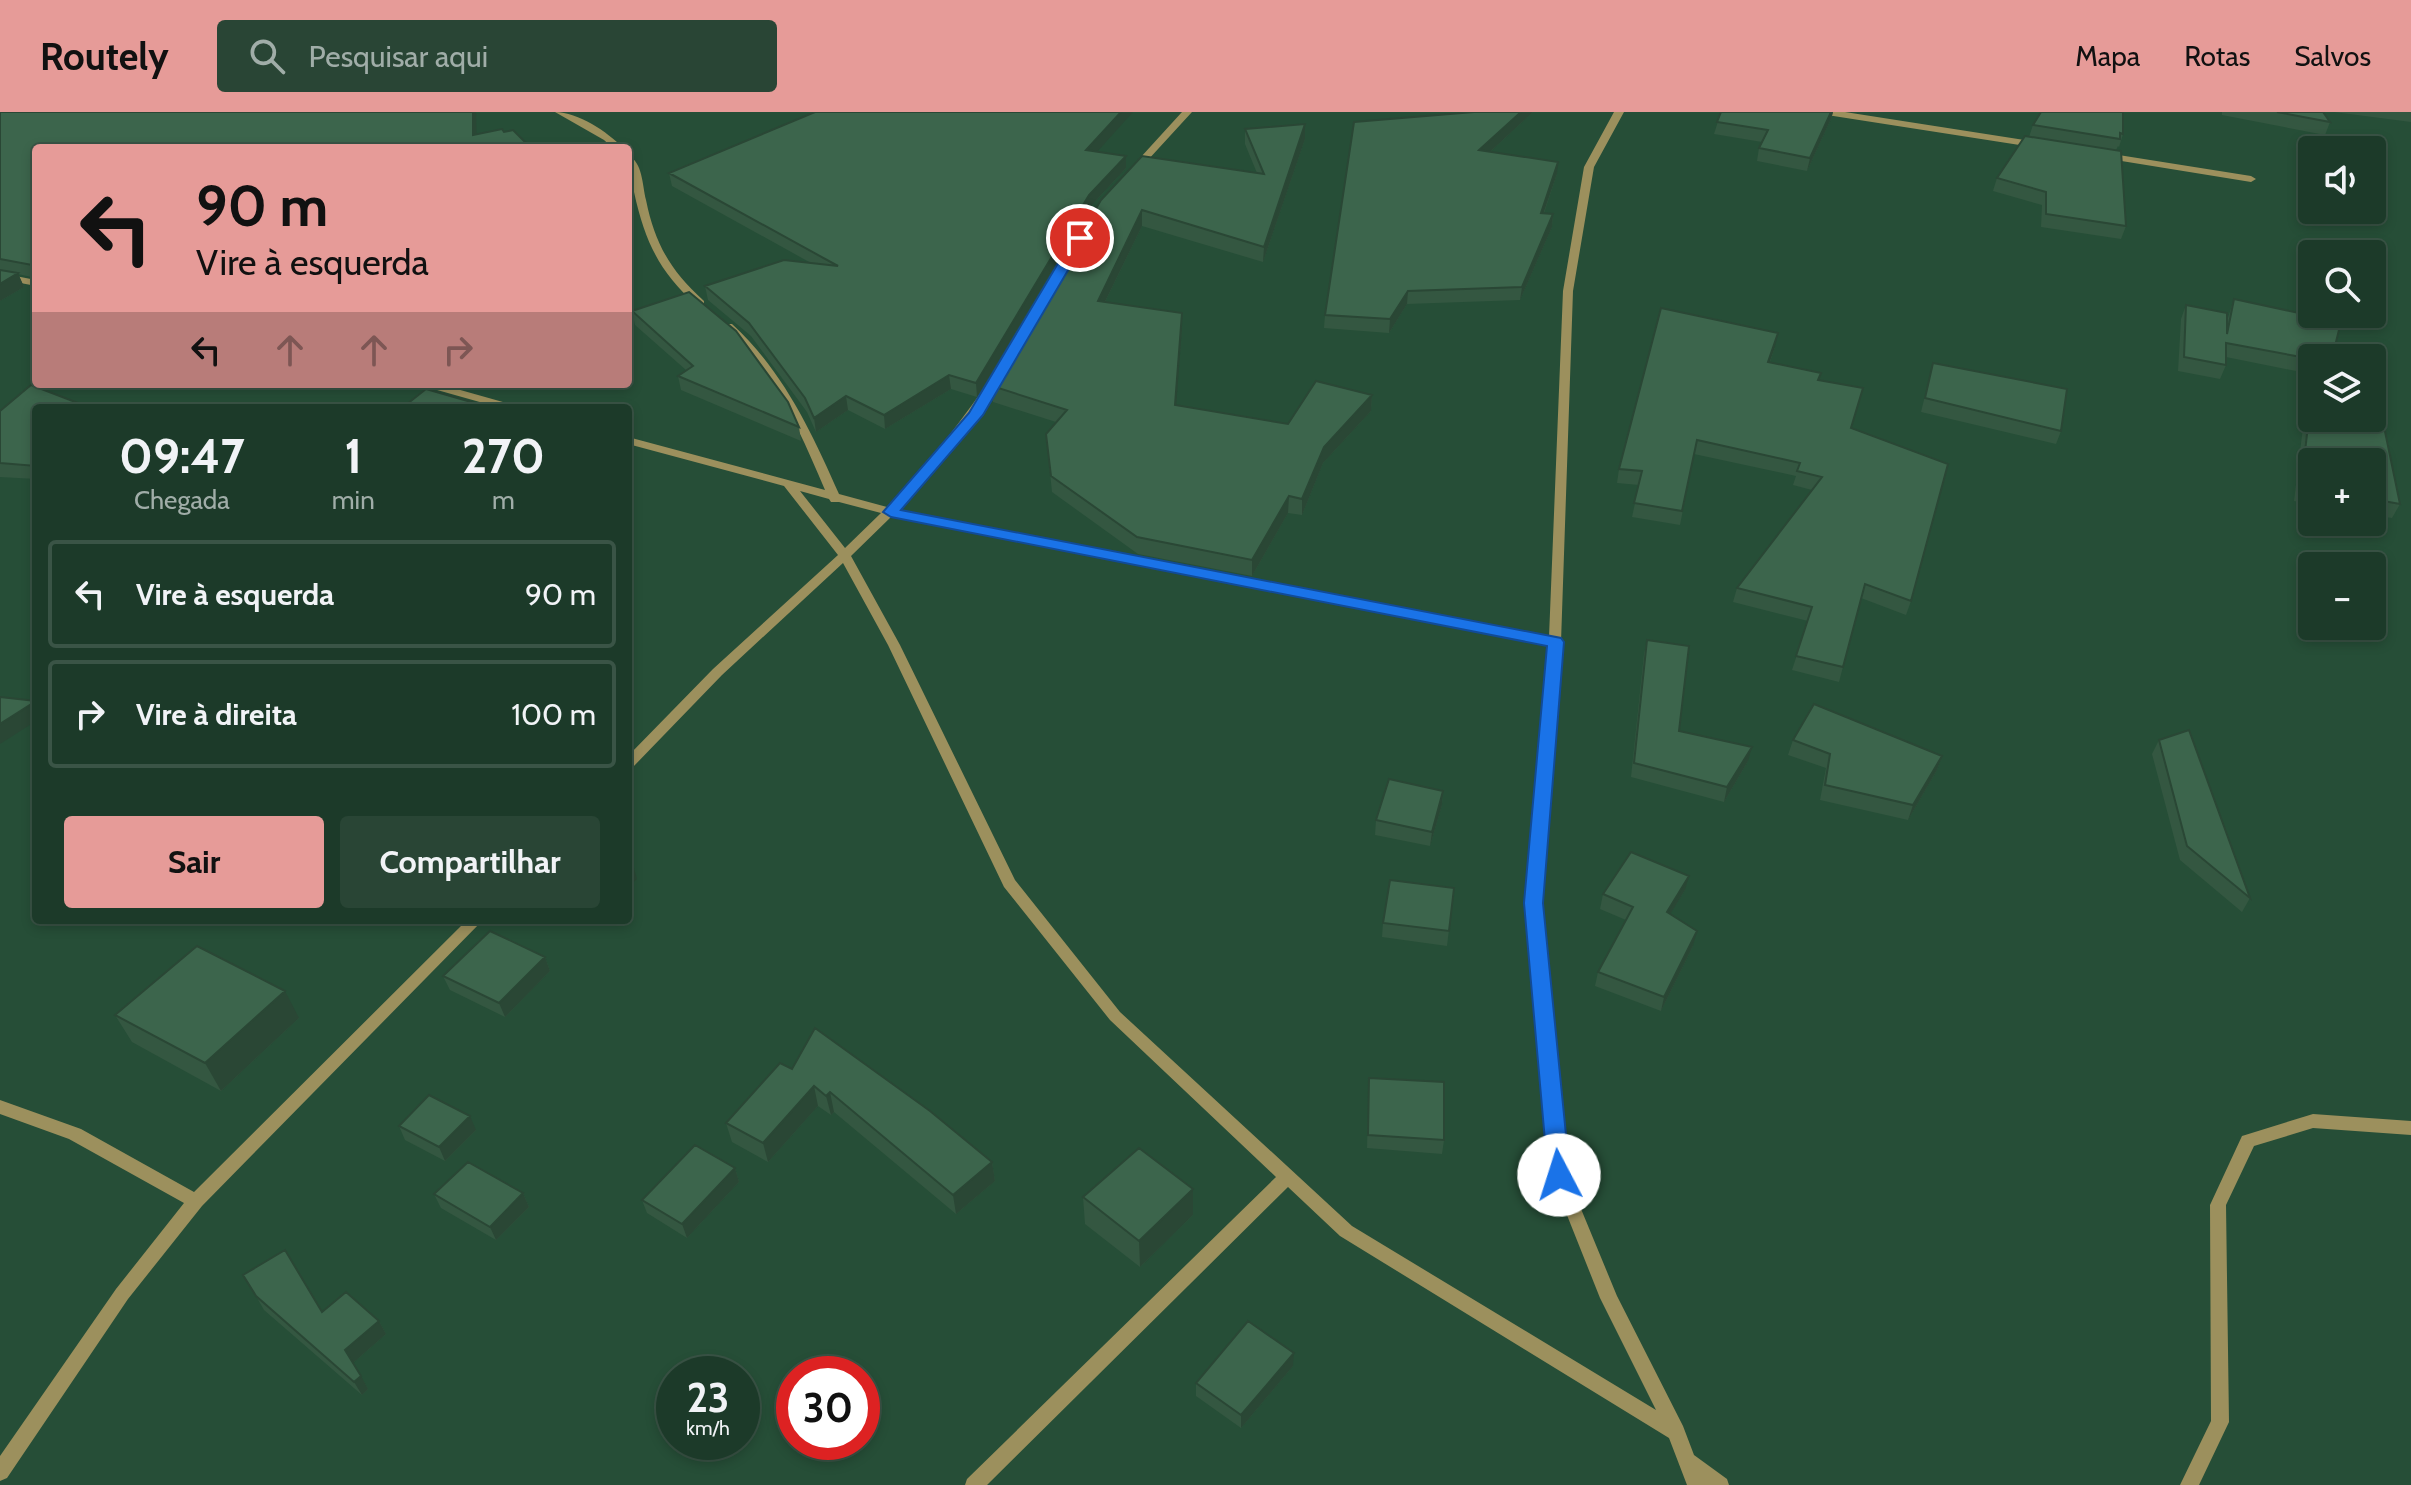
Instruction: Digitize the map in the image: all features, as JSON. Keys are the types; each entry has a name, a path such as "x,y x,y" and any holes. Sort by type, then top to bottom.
{"street":[{"path":"560,112 614,144"},
{"path":"1126,179 1187,112"},
{"path":"1619,112 1589,167 1568,291 1555,642 1533,903 1559,1175 1609,1298 1676,1432 1696,1485"},
{"path":"1827,112 2053,147"},
{"path":"2099,155 2251,179"},
{"path":"632,162 652,248 681,287 713,313"},
{"path":"0,276 32,282"},
{"path":"723,322 745,340 799,414 835,499"},
{"path":"632,760 730,660 846,557 891,512 976,415 1007,361"},
{"path":"441,388 499,404"},
{"path":"632,441 891,512 1555,642"},
{"path":"790,486 846,557 894,645 1009,883 1115,1016 1346,1231 1676,1432"},
{"path":"0,1472 122,1294 196,1201 472,924"},
{"path":"0,1107 75,1134 196,1201"},
{"path":"2189,1485 2220,1422 2218,1205 2248,1141 2313,1121 2411,1128"},
{"path":"974,1485 1288,1176"},
{"path":"1686,1460 1720,1485"}],"building":[{"path":"0,112 473,112 473,135 513,130 527,144 32,144 32,265 0,259"},
{"path":"815,112 1121,112 1086,150 1126,156 1089,195 976,383 949,375 884,415 846,396 814,418 805,398 749,323 705,286 784,260 838,266 669,173"},
{"path":"1474,112 1521,112 1479,150 1558,162 1541,213 1553,214 1522,287 1408,291 1390,319 1325,315 1354,122"},
{"path":"1721,112 1831,112 1810,158 1759,148 1768,130 1717,122"},
{"path":"2041,112 2123,112 2123,134 2120,133 2120,139 2033,125"},
{"path":"2277,112 2323,112 2330,122"},
{"path":"1305,124 1264,247 1142,210 1098,301 1182,313 1175,405 1288,424 1316,381 1372,395 1324,447 1302,499 1289,496 1252,560 1137,537 1051,476 1046,434 1067,410 992,386 1101,200 1142,156 1264,174 1245,129"},
{"path":"2025,136 2121,151 2126,226 2046,214 2046,192 1997,178"},
{"path":"0,270 18,273 0,284"},
{"path":"689,292 736,331 788,402 799,427 678,376 693,366 632,311"},
{"path":"2234,299 2298,313 2298,328 2340,328 2336,344 2298,344 2298,356 2226,343 2226,365 2184,357 2186,305 2227,313 2227,334"},
{"path":"1661,308 1778,333 1768,362 1821,373 1818,380 1863,388 1851,428 1948,464 1911,601 1865,584 1843,667 1796,656 1812,607 1737,588 1822,477 1797,471 1800,463 1697,440 1682,511 1634,503 1642,471 1619,469"},
{"path":"1933,363 2067,389 2061,431 1925,398"},
{"path":"31,385 32,388 81,404 32,404 32,466 0,463 0,411"},
{"path":"426,389 478,404 407,404"},
{"path":"2307,432 2385,432 2400,504 2386,502 2386,448 2305,448"},
{"path":"1647,640 1689,646 1679,731 1752,747 1727,787 1634,763"},
{"path":"0,697 32,701 32,704 0,724"},
{"path":"1814,704 1942,756 1913,805 1825,785 1830,754 1793,740"},
{"path":"2189,730 2250,898 2187,846 2159,740"},
{"path":"1389,779 1443,791 1432,832 1376,820"},
{"path":"1631,852 1689,876 1667,912 1697,931 1664,997 1598,972 1633,907 1603,894"},
{"path":"1390,880 1454,888 1449,931 1383,923"},
{"path":"490,931 545,957 499,1003 443,976"},
{"path":"197,946 285,991 205,1063 115,1015"},
{"path":"815,1028 930,1111 992,1162 953,1195 830,1092 826,1096 814,1086 763,1143 726,1123 780,1063 792,1069"},
{"path":"1369,1078 1444,1082 1444,1140 1368,1135"},
{"path":"429,1095 470,1116 439,1147 399,1126"},
{"path":"695,1145 735,1168 682,1224 642,1200"},
{"path":"1139,1148 1193,1189 1139,1241 1083,1197"},
{"path":"468,1162 523,1193 490,1227 434,1194"},
{"path":"285,1250 322,1312 346,1292 379,1321 345,1350 361,1376 354,1382 256,1296 243,1275"},
{"path":"1248,1321 1294,1353 1241,1415 1196,1383"}],"route":[{"path":"1080,238 976,415 891,512 1555,642 1533,903 1559,1175"}]}
